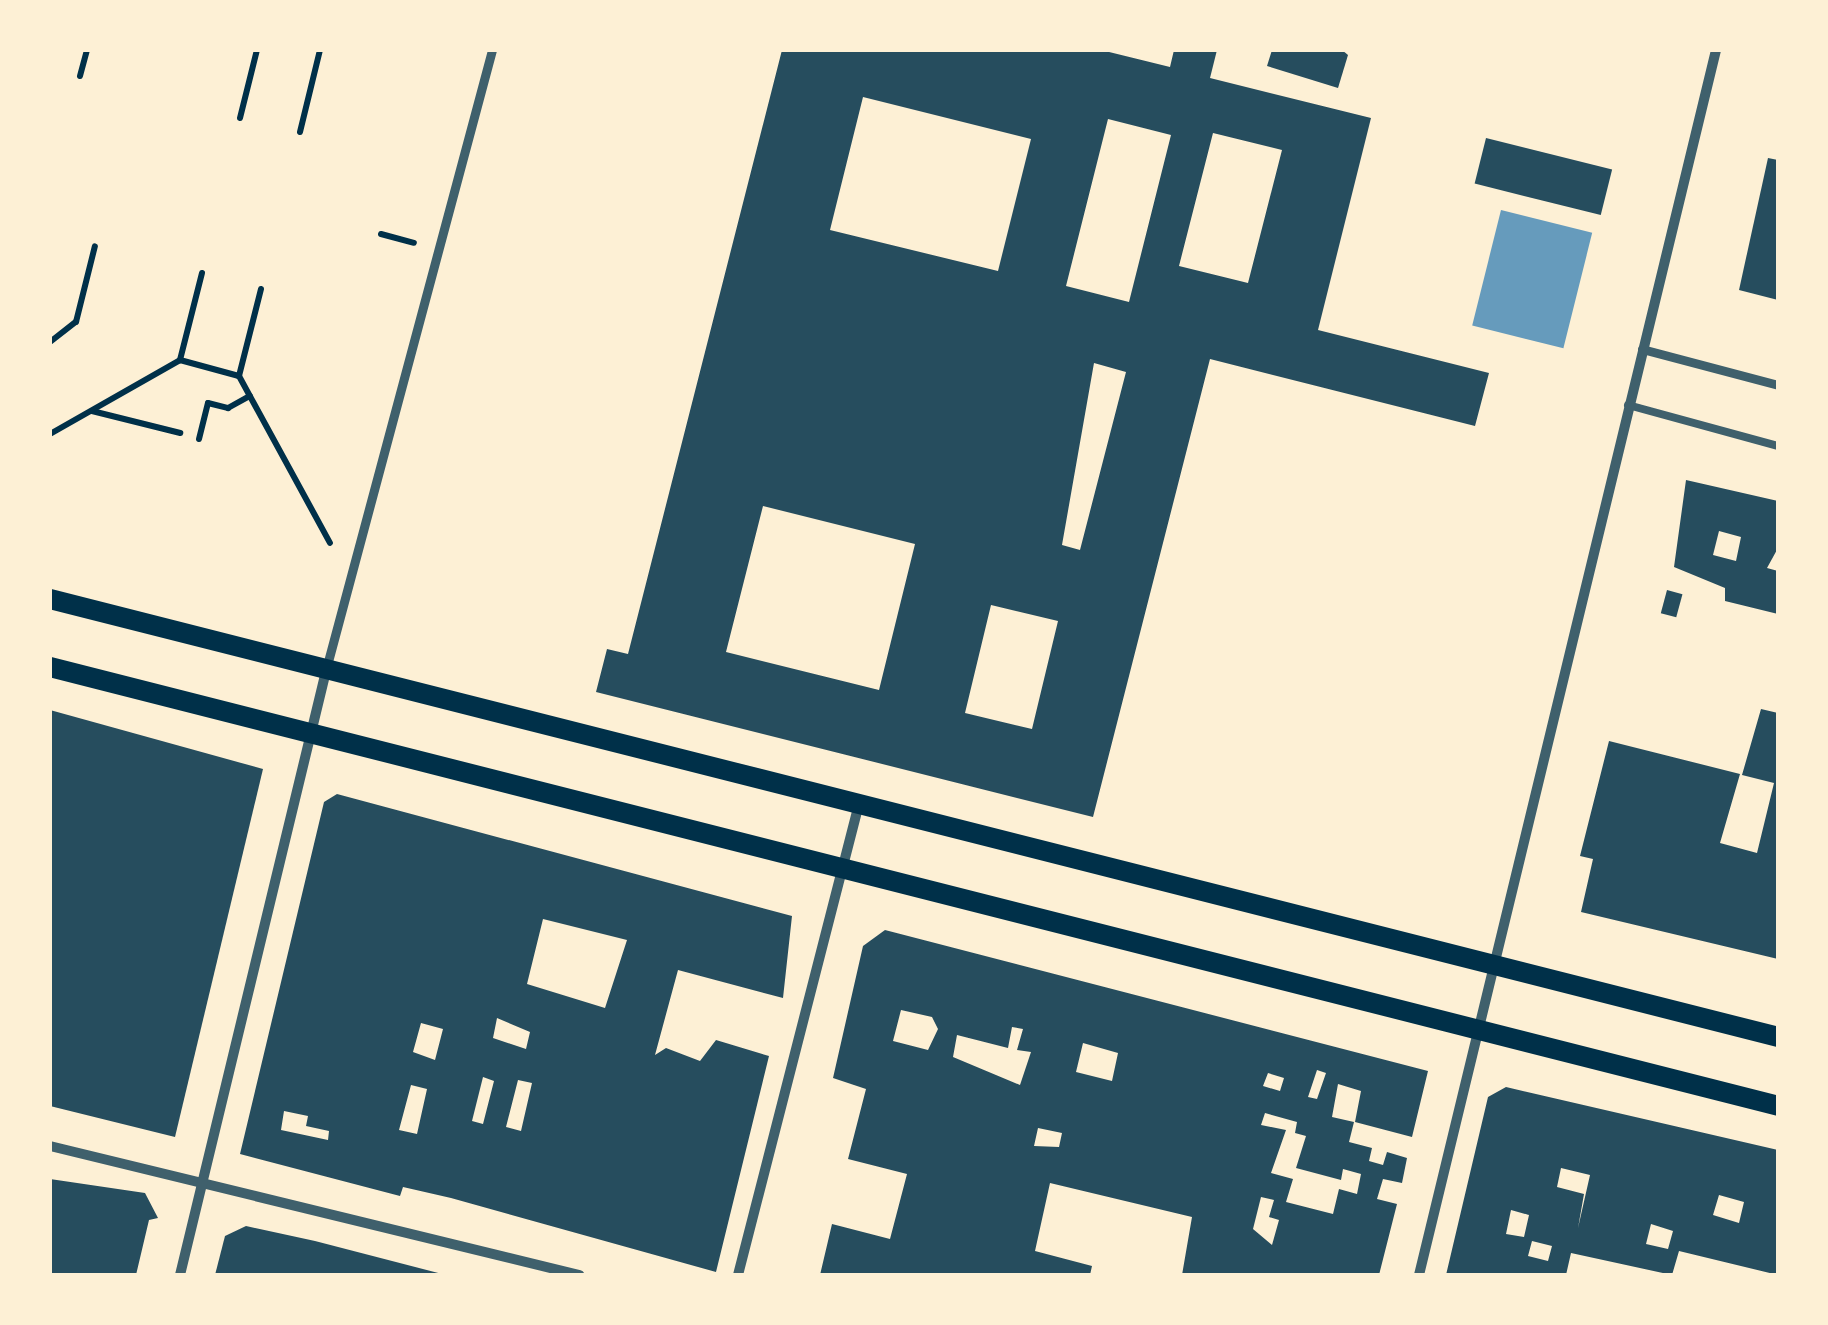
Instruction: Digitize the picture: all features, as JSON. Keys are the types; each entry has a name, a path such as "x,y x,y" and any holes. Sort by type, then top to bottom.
{"main road":[{"path":"50,599 1778,1037"},
{"path":"50,667 843,873 1778,1106"}],"street":[{"path":"180,1275 326,671 492,50"},
{"path":"1419,1275 1716,50"},
{"path":"1642,349 1778,386"},
{"path":"738,1275 860,805"},
{"path":"50,1146 579,1275"}],"lane":[{"path":"1628,405 1778,446"}],"path":[{"path":"80,76 87,50"},
{"path":"240,118 257,50"},
{"path":"300,132 320,50"},
{"path":"50,342 76,322 95,246"},
{"path":"180,360 202,273"},
{"path":"261,288 239,376 350,579"},
{"path":"50,434 180,360 239,376"},
{"path":"199,439 208,403 228,408 250,396"},
{"path":"91,411 180,433"}],"water":[{"path":"1501,210 1592,233 1563,348 1472,325"}],"building":[{"path":"782,50 1101,50 1170,67 1174,50 1217,50 1210,78 1371,118 1318,330 1489,373 1475,426 1210,359 1093,817 596,692 607,649 628,654","holes":["863,97 1031,139 998,271 830,230","1108,119 1171,135 1129,302 1066,286","1213,133 1282,150 1248,283 1179,266","1094,363 1126,372 1080,550 1062,545","763,506 915,544 879,690 726,652","991,605 1058,621 1032,729 965,713"]},
{"path":"1272,50 1342,50 1348,55 1338,88 1267,66"},
{"path":"1486,138 1612,169 1601,215 1475,184"},
{"path":"1768,158 1778,160 1778,300 1739,290"},
{"path":"1686,480 1778,501 1778,548 1767,568 1778,571 1778,614 1725,601 1725,588 1674,567","holes":["1719,531 1741,537 1736,561 1713,555"]},
{"path":"1667,590 1682,594 1676,617 1661,613"},
{"path":"1761,709 1778,713 1778,959 1581,912 1593,859 1580,856 1609,741 1740,774 1720,843 1757,853 1774,783 1742,775"},
{"path":"50,710 263,769 175,1137 50,1106"},
{"path":"337,794 792,916 783,998 678,970 655,1055 666,1048 700,1061 716,1040 769,1056 716,1272 451,1198 403,1187 400,1196 240,1154 324,802","holes":["543,919 627,940 605,1008 527,984","497,1018 530,1032 526,1049 493,1038","421,1023 443,1029 435,1060 413,1052","483,1077 494,1081 483,1124 472,1121","518,1080 532,1083 521,1131 506,1127","411,1085 427,1089 417,1134 399,1130","284,1111 308,1116 306,1126 329,1131 328,1140 281,1130"]},
{"path":"885,930 1428,1071 1412,1137 1355,1122 1361,1091 1338,1084 1332,1117 1354,1122 1349,1142 1372,1148 1369,1161 1383,1165 1387,1152 1407,1158 1402,1183 1383,1179 1377,1199 1397,1204 1379,1275 1182,1275 1192,1217 1050,1183 1035,1251 1092,1266 1090,1275 820,1275 832,1224 890,1239 907,1174 848,1159 866,1089 833,1078 863,946","holes":["901,1010 932,1017 938,1029 928,1050 893,1041","1012,1027 1023,1029 1017,1050 1031,1052 1020,1085 953,1057 957,1035 1008,1048","1083,1043 1118,1053 1112,1081 1076,1072","1317,1070 1326,1073 1317,1099 1308,1097","1268,1073 1284,1078 1280,1091 1263,1086","1265,1113 1297,1122 1295,1133 1306,1136 1296,1168 1341,1180 1343,1169 1361,1174 1357,1194 1339,1189 1333,1214 1286,1202 1293,1179 1271,1173 1286,1130 1261,1125","1038,1128 1062,1133 1059,1147 1034,1146","1261,1197 1274,1200 1269,1217 1279,1220 1272,1245 1253,1229"]},
{"path":"1506,1087 1778,1150 1778,1275 1679,1251 1672,1275 1571,1253 1566,1275 1446,1275 1488,1097","holes":["1561,1168 1590,1175 1578,1228 1584,1194 1557,1187","1719,1195 1744,1202 1739,1223 1713,1215","1511,1210 1529,1215 1524,1237 1506,1234","1651,1224 1673,1231 1668,1249 1646,1244","1532,1241 1552,1246 1548,1261 1528,1256"]},
{"path":"50,1179 145,1193 158,1218 149,1220 136,1275 50,1275"},
{"path":"246,1226 446,1275 215,1275 225,1236"}]}
